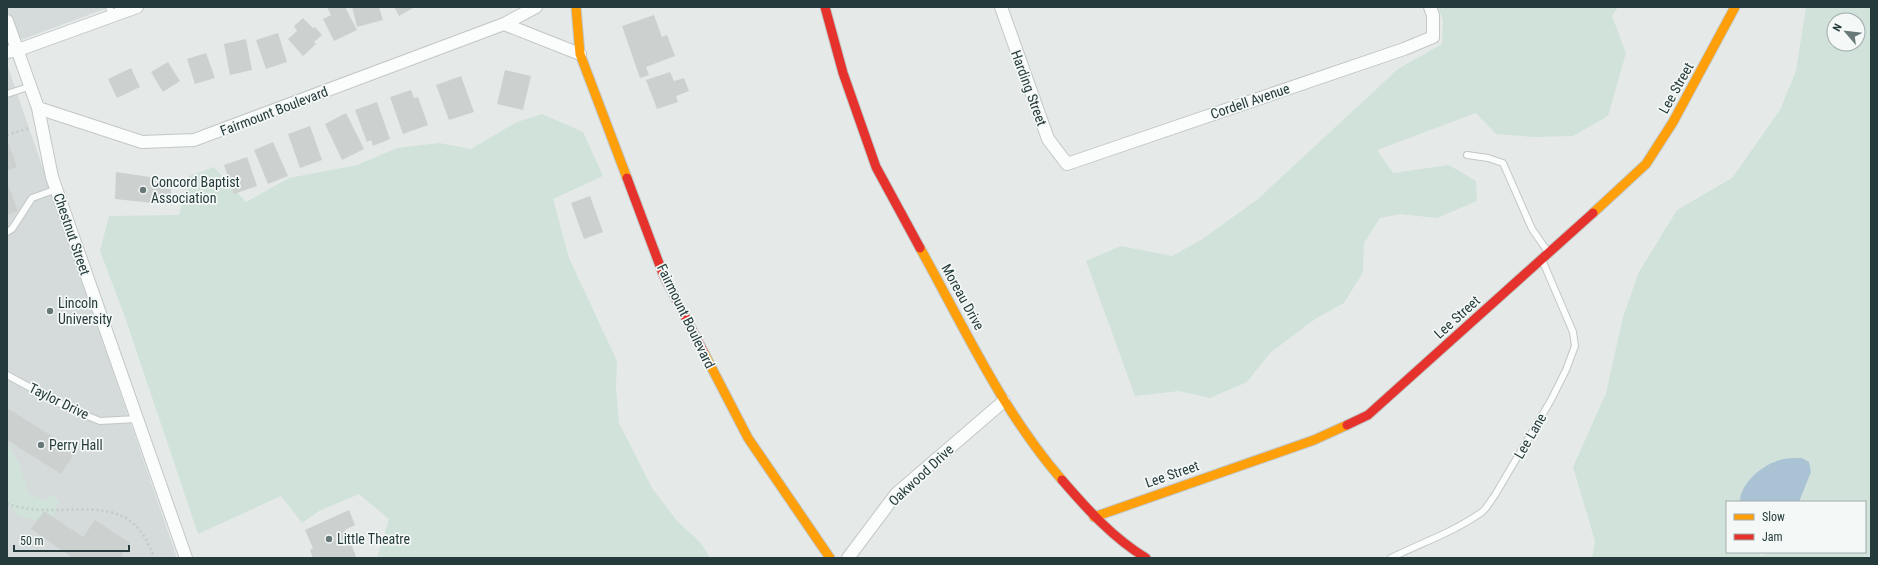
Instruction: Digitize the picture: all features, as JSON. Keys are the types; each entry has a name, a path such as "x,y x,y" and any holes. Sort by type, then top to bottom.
{"street":[{"path":"12,51 111,11 137,7"},
{"name":"Fairmount Boulevard","path":"38,108 142,142 194,140 504,24 536,7"},
{"name":"Fairmount Boulevard","path":"576,7 580,54 663,274 748,438 830,558"},
{"name":"Moreau Drive","path":"825,7 843,73 876,167 1004,401 1042,457 1094,517 1136,552 1146,558"},
{"name":"Harding Street","path":"1001,7 1048,139 1067,164"},
{"name":"Cordell Avenue","path":"1067,164 1396,52 1433,37 1433,15 1430,7"},
{"name":"Lee Street","path":"1094,517 1314,440 1368,415 1549,254 1646,164 1673,122 1735,7"},
{"name":"Chestnut Street","path":"7,21 12,51 31,86 38,108 52,177 186,558"},
{"path":"504,24 580,54"},
{"name":"Oakwood Drive","path":"848,558 896,494 1004,401"}],"lane":[{"path":"7,94 31,86"},
{"path":"1467,155 1488,158 1502,163 1532,229 1549,254"},
{"path":"7,232 12,229 32,198 57,189"},
{"name":"Lee Lane","path":"1391,558 1440,536 1483,511 1495,495 1566,370 1575,346 1573,332 1542,260"},
{"name":"Taylor Drive","path":"7,375 68,408 100,421 137,419"}],"path":[{"path":"7,135 42,124"},
{"path":"7,504 42,510 106,510 122,515 136,525 150,545 154,558"}],"shaded area":[{"path":"7,7 110,7 7,45"},
{"path":"1438,7 1618,7 1612,16 1626,53 1608,116 1573,136 1535,137 1496,134 1476,113 1377,150 1393,173 1449,165 1476,181 1477,201 1437,218 1400,214 1380,218 1364,243 1363,272 1344,303 1315,319 1270,353 1247,382 1210,398 1179,391 1135,396 1086,261 1121,246 1172,256 1201,240 1258,199 1398,69 1442,44 1443,20"},
{"path":"1806,7 1871,7 1871,558 1592,558 1595,541 1573,467 1606,393 1623,317 1639,272 1677,210 1732,178 1780,110 1796,71"},
{"name":"Lincoln University","path":"7,64 177,558 7,558"},
{"path":"542,114 583,132 603,176 553,199 569,258 617,361 616,387 619,423 652,488 677,521 701,543 710,558 377,558 389,519 359,494 319,511 302,523 281,496 198,534 125,317 100,251 109,216 179,215 189,176 214,167 246,202 289,178 357,165 397,148 439,143 471,149 517,122"},
{"path":"7,443 19,463 29,494 43,500 54,495 59,502 52,517 33,520 18,516 7,501"}],"water":[{"path":"1791,458 1802,458 1809,462 1811,472 1799,501 1740,501 1743,489 1751,478 1762,468 1777,461"}],"building":[{"path":"327,7 345,7 357,30 334,41 323,19 331,15"},
{"path":"352,7 379,7 383,20 357,27"},
{"path":"394,7 415,7 399,16"},
{"path":"654,15 662,37 667,35 675,56 646,67 649,75 640,78 622,26"},
{"path":"303,18 313,28 315,27 322,35 314,42 316,44 303,56 288,39 297,31 294,26"},
{"path":"278,33 287,62 266,69 256,40"},
{"path":"246,39 252,70 230,75 224,44"},
{"path":"206,53 215,78 195,84 187,59"},
{"path":"168,62 180,81 163,92 151,72"},
{"path":"131,68 140,87 117,98 108,79"},
{"path":"505,70 531,76 523,110 497,104"},
{"path":"670,72 674,81 684,78 689,91 676,96 678,102 657,109 646,80"},
{"path":"461,76 474,112 449,120 436,85"},
{"path":"411,90 414,98 418,97 428,125 403,134 390,97"},
{"path":"377,102 390,139 373,146 371,140 367,142 355,110"},
{"path":"346,113 364,149 342,160 325,124"},
{"path":"310,126 322,160 300,168 288,134"},
{"path":"7,139 17,167 7,171"},
{"path":"273,142 288,176 268,184 254,150"},
{"path":"247,157 257,186 234,194 224,165"},
{"name":"Concord Baptist Association","path":"116,172 171,180 171,205 115,199"},
{"path":"7,182 18,211 7,215"},
{"path":"590,196 603,232 584,239 571,203"},
{"name":"Perry Hall","path":"7,408 76,451 61,474 7,440"},
{"name":"Little Theatre","path":"349,510 355,525 345,530 356,556 352,558 313,558 310,550 313,548 305,530"},
{"path":"44,511 83,537 95,520 130,543 120,558 73,558 31,529"}],"traffic: slow":[{"path":"576,7 580,54 627,178"},
{"path":"1593,213 1646,164 1673,122 1735,7"},
{"path":"920,248 968,338 1002,397 1040,453 1062,480"},
{"path":"704,353 748,438 830,558"},
{"path":"1094,517 1314,440 1347,425"}],"traffic: jam":[{"path":"825,7 843,73 876,167 920,248"},
{"path":"627,178 663,274 704,353"},
{"path":"1347,425 1368,415 1593,213"},
{"path":"1062,480 1091,512 1112,532 1146,558"}],"place":[{"name":"Concord Baptist Association","path":"143,190"},
{"name":"Lincoln University","path":"50,311"},
{"name":"Perry Hall","path":"41,445"},
{"name":"Little Theatre","path":"329,539"}]}
